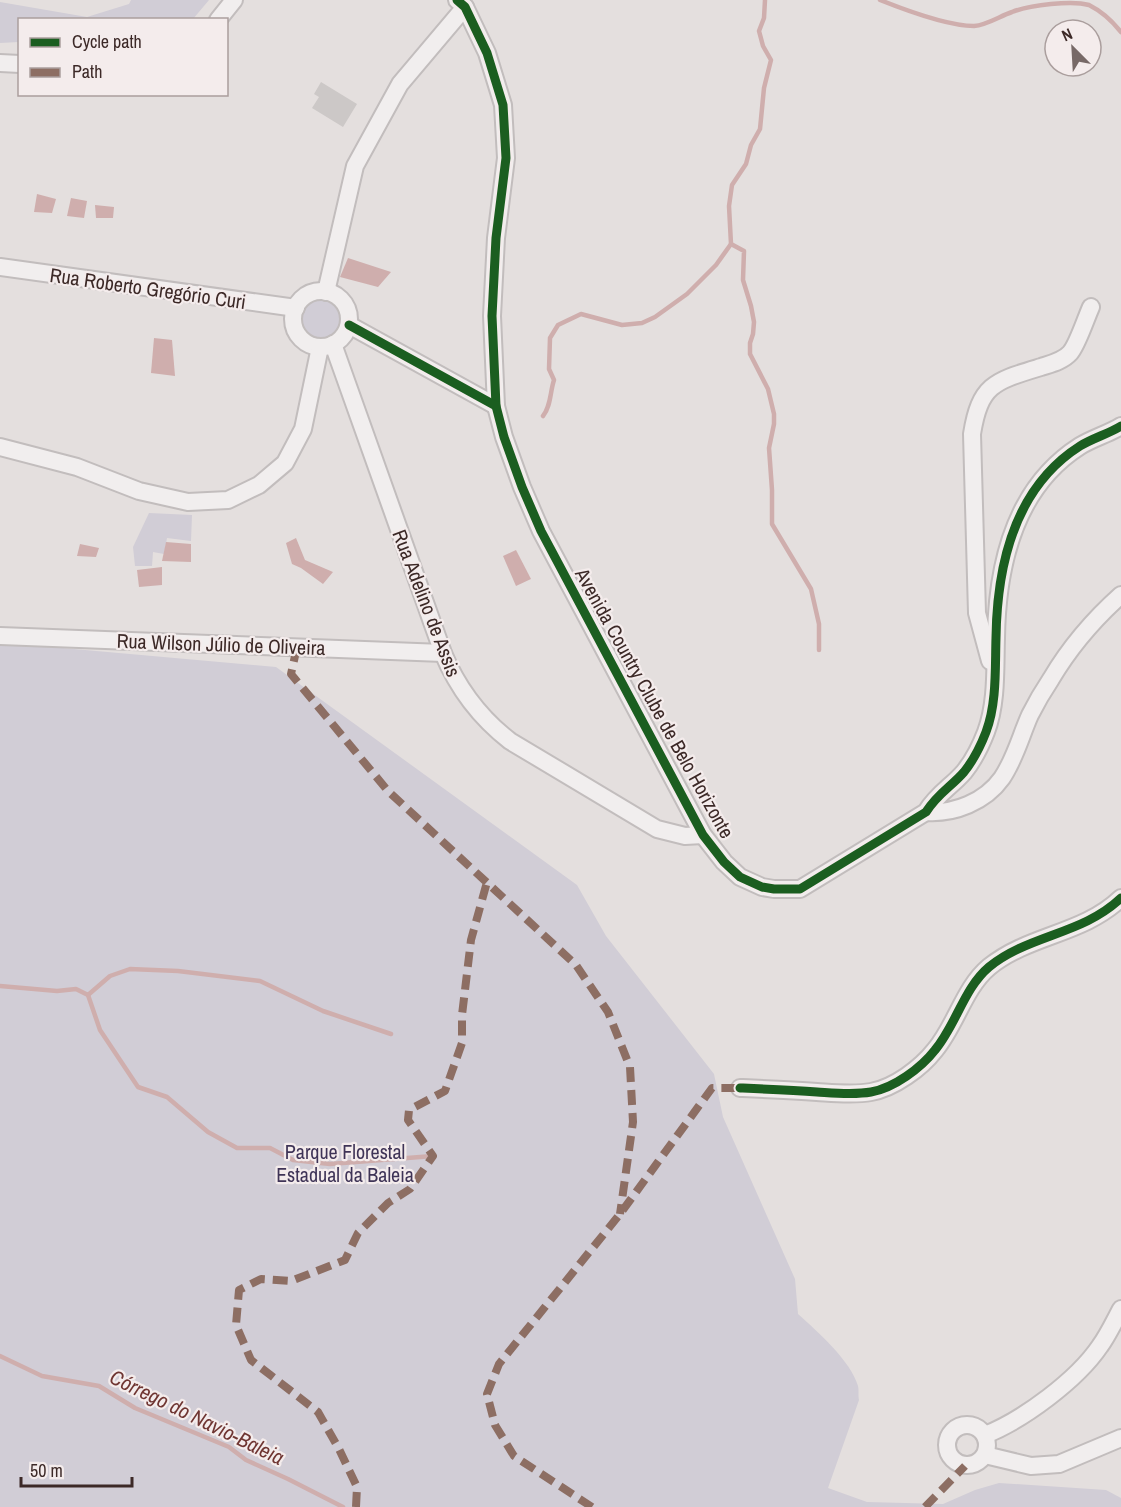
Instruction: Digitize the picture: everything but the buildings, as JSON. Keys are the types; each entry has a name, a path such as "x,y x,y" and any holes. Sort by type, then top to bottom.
{"street":[{"path":"220,18 234,0"},
{"path":"326,291 355,166 400,84 461,4"},
{"name":"Avenida Country Clube de Belo Horizonte","path":"461,4 488,53 503,105 506,158 496,238 492,316 496,406 522,487 541,531 703,836 724,862 740,877 774,890 800,889 926,812 941,792 964,772 986,732 992,705 999,584 1007,548 1017,519 1030,496 1065,457 1093,439 1121,426"},
{"path":"0,63 18,64"},
{"name":"Rua Roberto Gregório Curi","path":"0,267 296,308"},
{"path":"326,291 345,303 349,325 340,340 326,346 309,344 295,329 293,319 296,308 300,300 308,294 326,291"},
{"path":"995,677 977,613 972,434 975,413 981,399 1000,381 1012,375 1056,363 1070,353 1091,307"},
{"path":"349,325 496,406"},
{"path":"0,447 77,467 139,491 188,502 228,500 260,485 285,463 303,429 326,346"},
{"name":"Rua Adelino de Assis","path":"326,346 443,653 453,677 469,700 490,726 510,741 657,829 685,836 703,836"},
{"path":"926,812 942,813 966,807 1002,779 1032,712 1068,652 1086,628 1121,595"},
{"name":"Rua Wilson Júlio de Oliveira","path":"0,636 443,653"},
{"path":"740,1088 841,1093 873,1092 892,1084 914,1071 935,1050 973,986 988,968 1014,950 1090,922 1121,898"},
{"path":"985,1435 999,1430 1024,1415 1068,1381 1098,1348 1121,1310"},
{"path":"974,1425 985,1435 988,1445 985,1455 973,1465 965,1466 952,1459 946,1445 952,1431 958,1426 974,1425"},
{"path":"985,1455 1030,1466 1059,1464 1121,1438"}],"green space":[{"path":"131,0 209,0 194,18 18,18 18,42 0,43 0,2 87,17 129,4"},
{"path":"316,294 326,294 339,301 346,314 346,324 339,337 326,344 316,344 307,340 300,333 296,324 296,314 300,305 307,298"},
{"path":"149,513 192,515 191,541 167,538 164,554 153,552 152,566 135,566 133,547"},
{"name":"Parque Florestal Estadual da Baleia","path":"0,645 29,645 276,667 577,885 606,936 714,1074 723,1117 795,1279 798,1314 832,1347 854,1376 858,1386 859,1400 828,1488 867,1502 943,1504 975,1490 999,1483 1106,1490 1121,1498 1121,1507 0,1507"}],"shaded area":[{"path":"37,194 56,199 52,213 34,212"},
{"path":"71,198 87,201 84,218 67,216"},
{"path":"95,205 114,207 113,218 96,218"},
{"path":"348,258 391,272 378,287 340,277"},
{"path":"154,338 172,340 175,376 151,373"},
{"path":"296,538 305,560 333,572 323,584 292,564 286,543"},
{"path":"166,542 191,544 191,562 162,561"},
{"path":"80,544 99,548 96,557 77,556"},
{"path":"516,550 531,579 516,586 503,556"},
{"path":"162,567 162,585 139,587 137,570"}],"waterway":[{"path":"543,416 549,403 554,380 549,369 550,338 558,325 581,314 622,325 642,323 655,317 687,294 716,265 731,244 729,206 732,185 746,164 751,145 760,129 764,88 771,60 763,46 759,31 764,18 765,0"},
{"path":"880,0 939,20 974,26 1029,7 1062,3 1082,4 1098,10 1121,32"},
{"path":"731,244 744,251 743,280 754,322 750,354 768,389 774,414 769,448 772,524 811,589 819,624 819,650"},
{"name":"Córrego do Navio-Baleia","path":"0,986 57,991 76,989 88,995 110,976 130,969 178,971 260,981 323,1011 391,1034"},
{"name":"Córrego do Navio-Baleia","path":"88,995 100,1030 138,1087 167,1097 208,1132 237,1148 270,1148 293,1160 330,1164 433,1156"},
{"name":"Córrego do Navio-Baleia","path":"0,1356 42,1376 99,1386 135,1408 229,1447 246,1460 343,1507"}],"marked path":[{"path":"297,647 291,674 388,791 576,965 608,1012 630,1067 633,1122 620,1214"},
{"path":"356,1507 357,1487 318,1412 251,1360 236,1325 239,1290 261,1279 291,1281 345,1260 358,1233 388,1203 410,1189 433,1156 408,1120 409,1110 445,1091 462,1043 462,1015 471,940 487,882"},
{"path":"592,1507 514,1456 495,1425 487,1394 499,1364 620,1214 712,1088 740,1088"},
{"path":"925,1507 965,1466"}],"cycle path":[{"path":"457,0 465,7 487,53 503,105 506,158 496,238 492,316 496,406 504,437 541,531 703,835 724,862 740,877 762,887 800,889 926,812 964,772 979,748 990,721 995,685 1000,583 1014,530 1039,483 1057,463 1080,446 1121,426"},
{"path":"349,325 496,406"},
{"path":"740,1088 851,1094 880,1090 898,1082 922,1064 935,1050 973,985 989,967 1021,948 1090,920 1121,898"}]}
